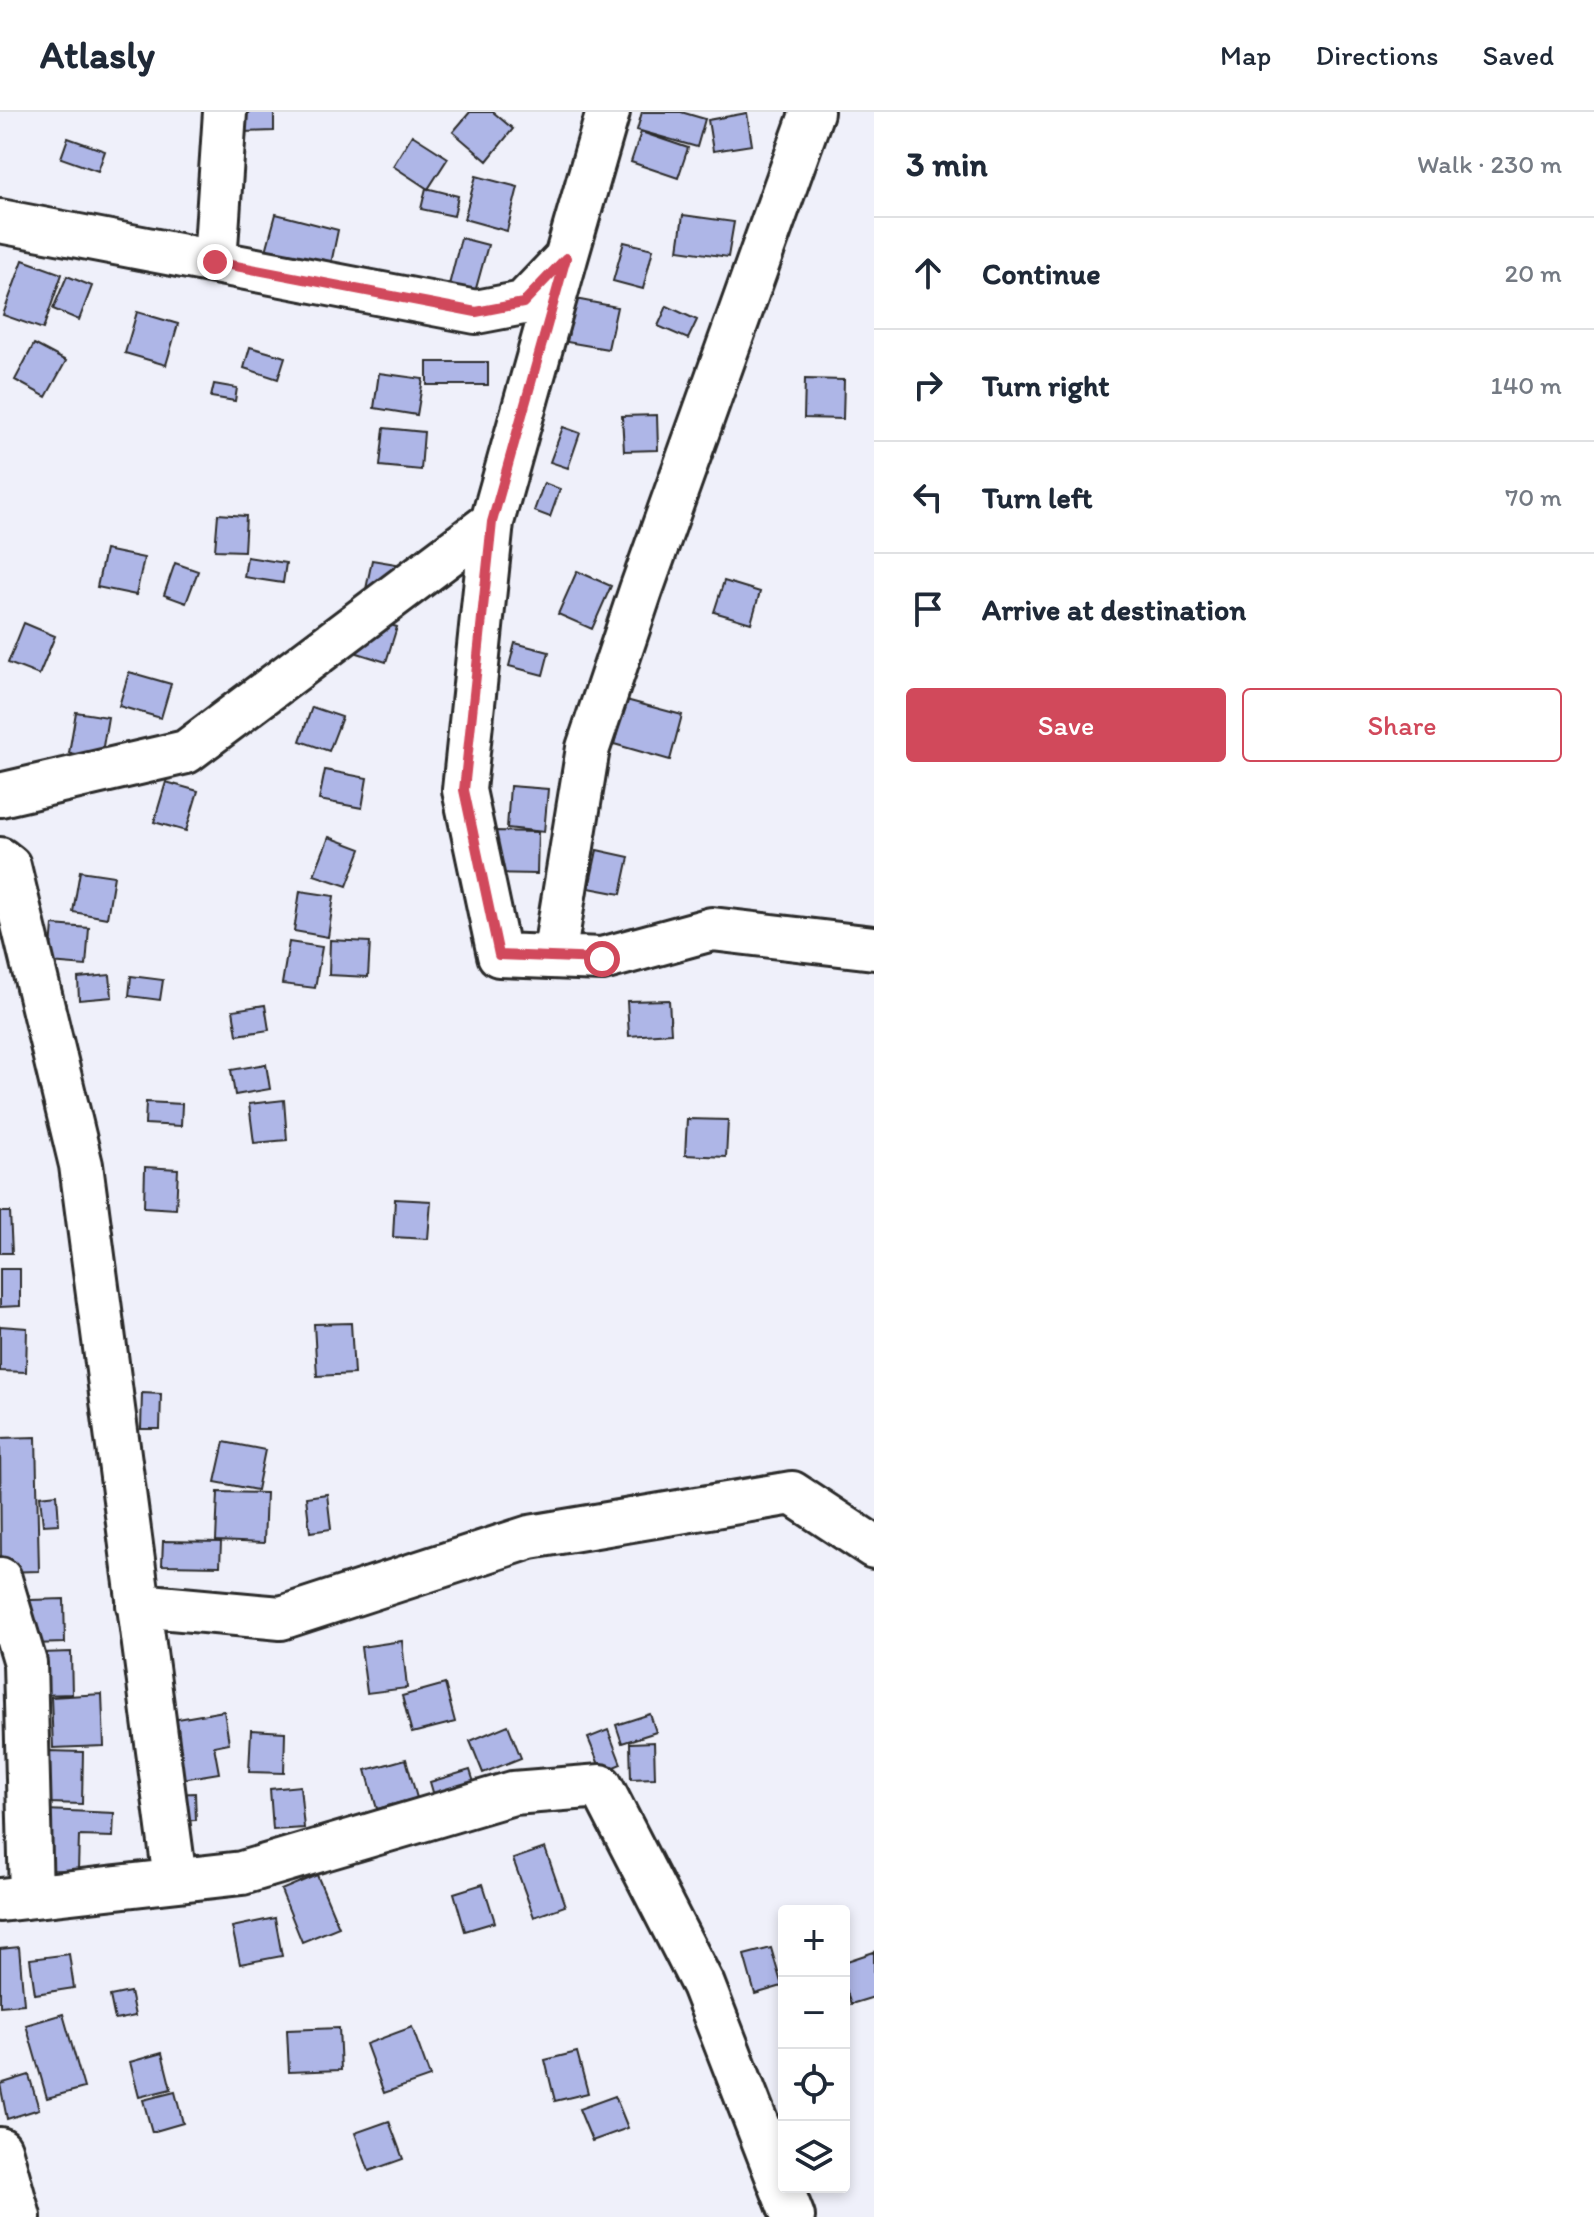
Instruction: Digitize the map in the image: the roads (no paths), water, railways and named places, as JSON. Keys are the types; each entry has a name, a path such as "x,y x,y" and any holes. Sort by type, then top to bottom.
{"street":[{"path":"215,262 225,112"},
{"path":"608,112 492,522 464,790 499,955 602,959 712,929 874,948"},
{"path":"554,957 588,748 646,575 812,112"},
{"path":"0,221 476,312 523,303 566,258"},
{"path":"0,795 186,752 492,522"},
{"path":"0,859 9,866 81,1165 175,1880"},
{"path":"138,1605 281,1618 530,1537 792,1493 874,1547"},
{"path":"0,1579 25,1663 15,1898 242,1873 513,1793 601,1786 703,1985 793,2217"},
{"path":"0,2149 19,2217"}]}
